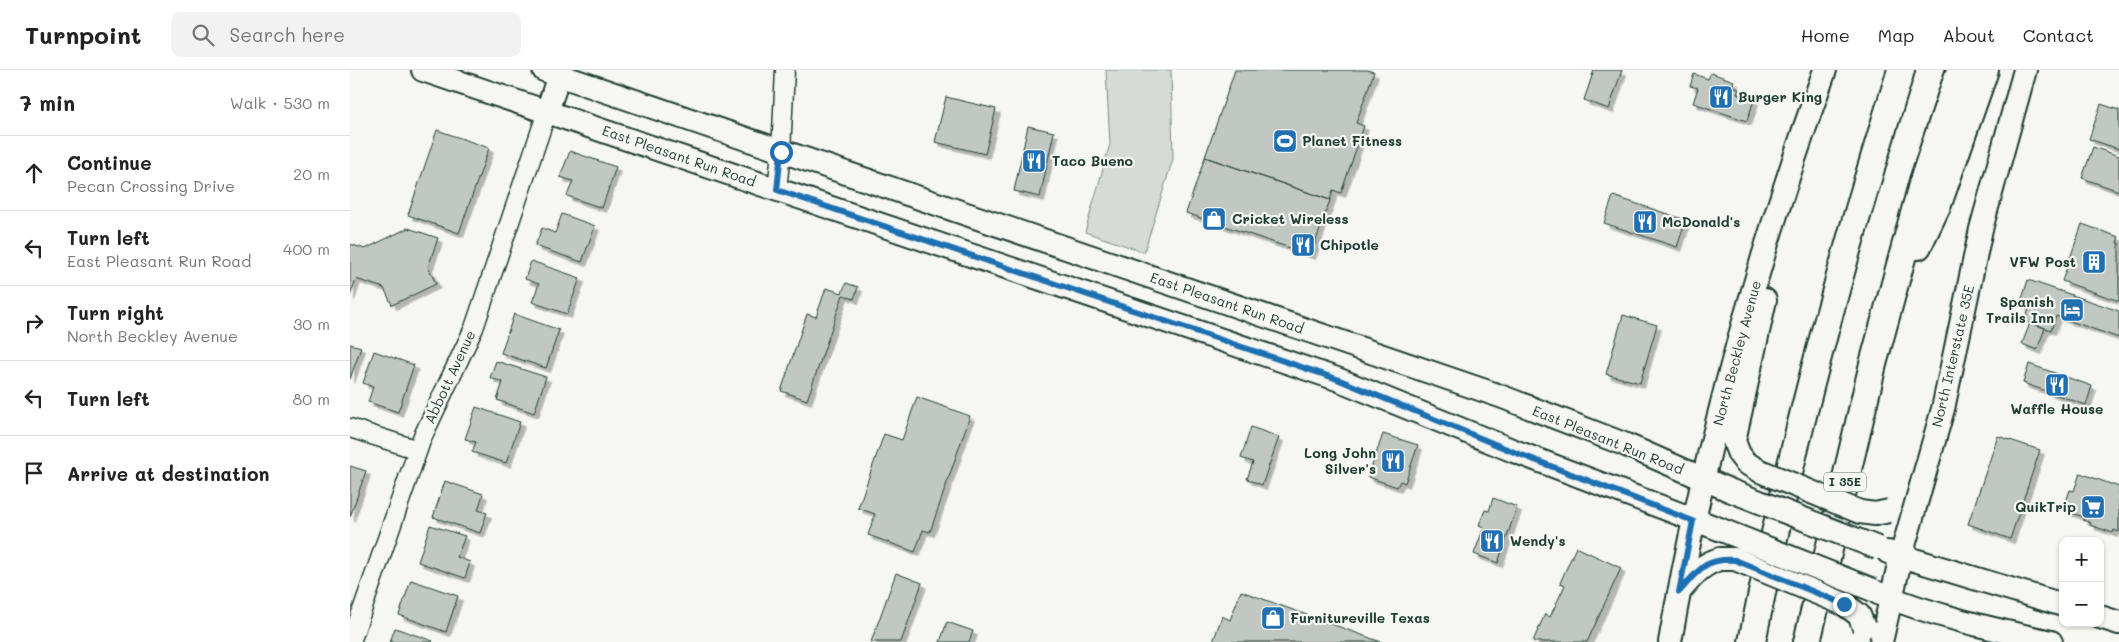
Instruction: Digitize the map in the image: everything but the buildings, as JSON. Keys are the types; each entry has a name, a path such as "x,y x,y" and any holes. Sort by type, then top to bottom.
{"highway":[{"path":"1752,642 1778,518 1813,378 1847,248 1901,70"},
{"name":"I 35E","path":"1807,642 1884,322 1923,181 1960,70"},
{"path":"1884,322 1938,204 1985,70"},
{"path":"1736,642 1780,439 1813,378"}],"main road":[{"name":"East Pleasant Run Road","path":"423,70 1306,368 1882,594 1986,628 2051,642"},
{"name":"North Beckley Avenue","path":"1670,642 1693,521 1736,350 1764,255 1824,70"},
{"name":"North Interstate 35E","path":"1881,642 1882,594 1901,556 1943,409 1981,229 2025,70"},
{"name":"East Pleasant Run Road","path":"552,73 1500,396 1624,444 1704,481 1878,548 2059,604"},
{"path":"548,112 552,73"},
{"path":"1041,279 1052,244"},
{"path":"1764,255 1768,287 1734,441 1739,454 1746,462 1760,471 1860,512 1876,514 1889,511 1904,501 1917,480 1935,437"},
{"path":"1142,313 1153,278"},
{"path":"1306,368 1317,334"},
{"path":"1679,592 1699,569 1707,563 1720,559 1735,560 1844,604 1858,615 1865,634"},
{"path":"2104,618 2119,624"}],"street":[{"path":"777,190 785,70"},
{"name":"Abbott Avenue","path":"351,642 418,450 474,328 548,112"},
{"path":"350,428 418,450"}],"shaded area":[{"path":"1106,70 1171,70 1173,159 1144,252 1085,232 1110,144"}],"place":[{"name":"Burger King","path":"1721,97"},
{"name":"Planet Fitness","path":"1285,141"},
{"name":"Taco Bueno","path":"1034,161"},
{"name":"Cricket Wireless","path":"1214,219"},
{"name":"McDonald's","path":"1645,222"},
{"name":"Chipotle","path":"1303,245"},
{"name":"VFW Post","path":"2094,262"},
{"name":"Spanish Trails Inn","path":"2072,310"},
{"name":"Waffle House","path":"2057,385"},
{"name":"Long John Silver's","path":"1393,461"},
{"name":"QuikTrip","path":"2093,507"},
{"name":"Wendy's","path":"1492,541"},
{"name":"Furnitureville Texas","path":"1273,618"}],"route":[{"path":"781,152 777,190 1337,379 1514,452 1635,497 1693,521 1679,592 1699,569 1707,563 1720,559 1735,560 1844,604"}]}
